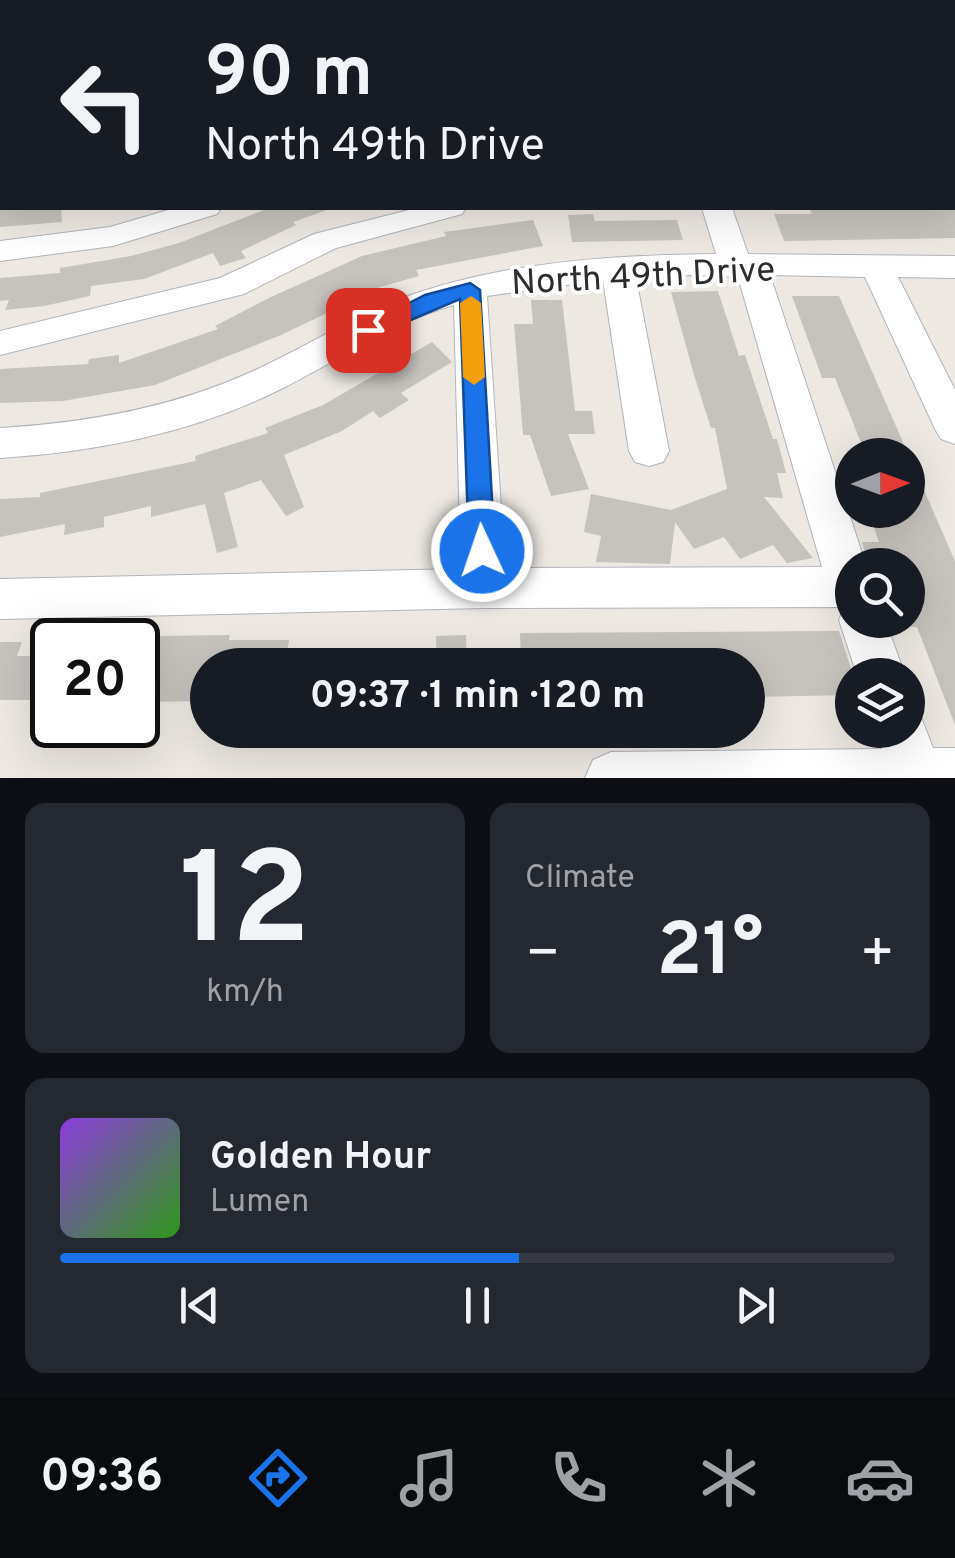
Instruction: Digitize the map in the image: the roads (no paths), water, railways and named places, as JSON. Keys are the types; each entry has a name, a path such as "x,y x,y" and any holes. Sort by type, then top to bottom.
{"street":[{"path":"0,252 112,236 199,210"},
{"path":"0,343 115,318 232,286 326,241 443,210"},
{"path":"718,210 744,267 838,548"},
{"name":"North 49th Drive","path":"0,443 104,431 205,404 244,391 432,300 546,273 955,266"},
{"path":"877,268 955,429"},
{"path":"618,270 649,451"},
{"path":"470,290 484,588"},
{"path":"0,599 484,588 835,599"},
{"path":"611,778 922,764"}]}
